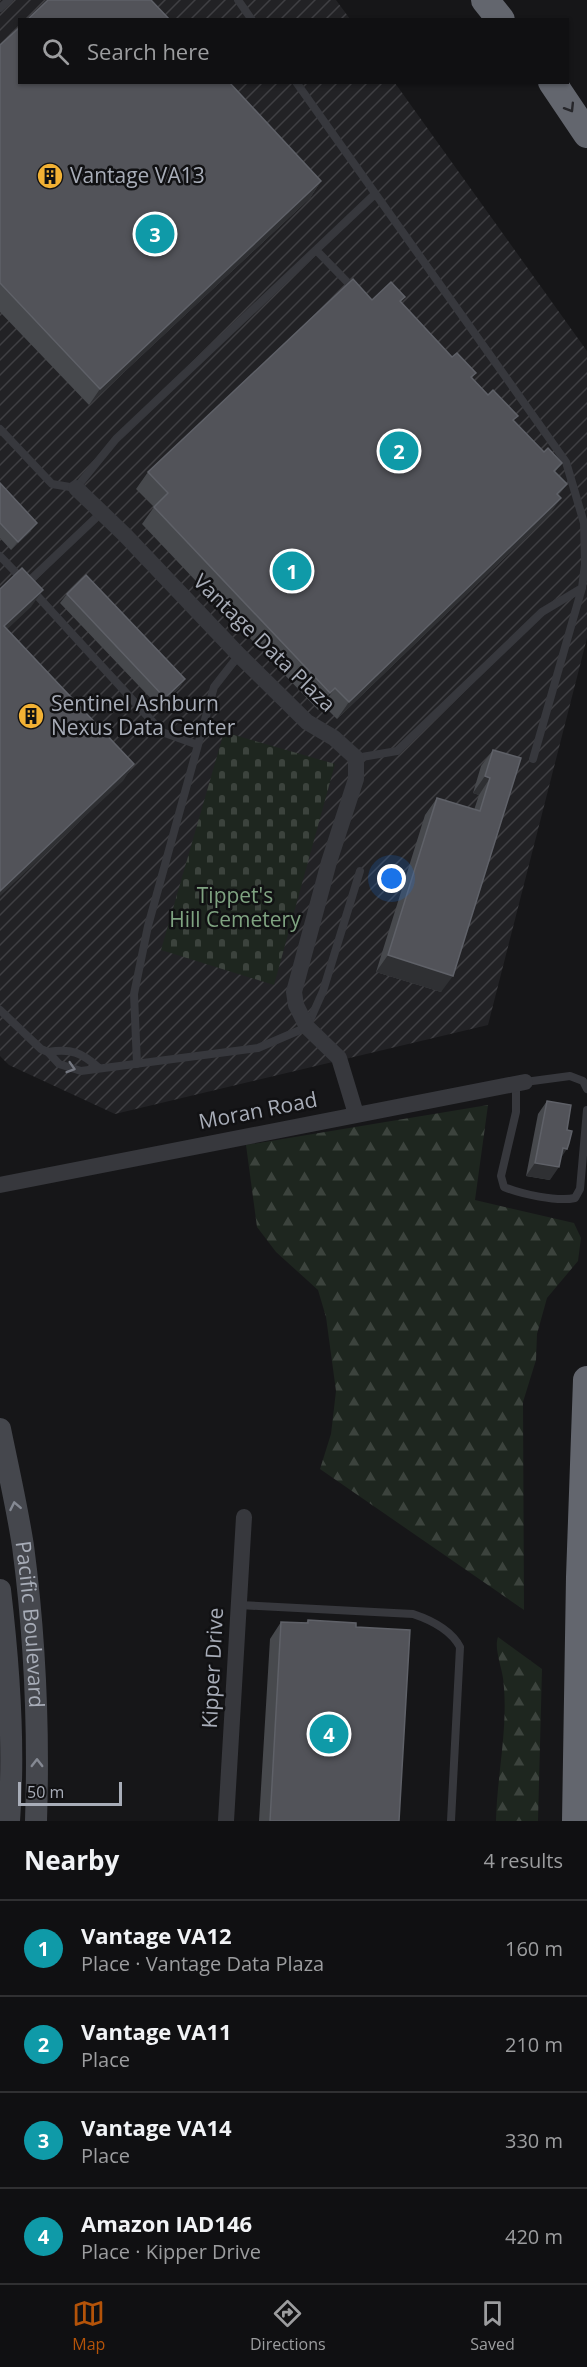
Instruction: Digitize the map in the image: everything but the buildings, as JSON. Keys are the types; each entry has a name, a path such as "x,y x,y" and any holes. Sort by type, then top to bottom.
{"highway":[{"path":"484,0 499,18"},
{"path":"553,84 587,134"},
{"path":"576,1821 580,1577 587,1380"}],"main road":[{"name":"Pacific Boulevard","path":"0,1429 22,1544 32,1628 37,1729 36,1821"},
{"name":"Pacific Boulevard","path":"0,1590 10,1719 9,1821"}],"street":[{"name":"Vantage Data Plaza","path":"76,488 125,535 239,656 307,722 334,738 356,758"},
{"path":"356,758 356,779 294,992 296,1005 307,1027 339,1058 356,1114"},
{"name":"Moran Road","path":"0,1185 520,1083"},
{"name":"Kipper Drive","path":"226,1821 244,1517"}],"lane":[{"path":"0,8 9,0"},
{"path":"238,0 251,18"},
{"path":"297,84 566,462 584,523 585,564 582,588 533,759"},
{"path":"0,429 52,484 76,488 116,439 375,194"},
{"path":"316,250 358,293"},
{"path":"26,584 101,513"},
{"path":"0,555 162,732 198,745"},
{"path":"356,758 397,751 542,612 582,588"},
{"path":"137,1064 134,994 148,926 214,687 239,656"},
{"path":"0,1010 41,1049 48,1052 59,1065 81,1071 258,1048 307,1027 323,991 360,871"},
{"path":"48,1052 64,1049 86,1056 99,1068"},
{"path":"587,1089 583,1081 570,1076 520,1083 516,1112 501,1176 504,1186 514,1191 566,1200 575,1198 580,1189 587,1110"},
{"path":"239,1605 413,1614 425,1618 454,1636 460,1647 451,1821"}],"shaded area":[{"path":"0,0 336,0 349,18 18,18 18,84 396,84 587,351 587,638 488,1025 115,1114 9,1065 0,1056"}],"green space":[{"name":"Tippet's Hill Cemetery","path":"224,732 335,764 274,985 161,950"},
{"path":"488,1105 475,1200 574,1223 581,1238 578,1261 547,1298 537,1334 536,1360 523,1402 524,1610 320,1469 331,1434 336,1391 326,1317 318,1290 276,1252 257,1227 246,1145"},
{"path":"498,1637 542,1669 538,1821 496,1821 505,1714 503,1678 497,1646"}],"place":[{"name":"Vantage VA13","path":"50,176"},
{"name":"Vantage VA14","path":"155,234"},
{"name":"Vantage VA11","path":"399,451"},
{"name":"Vantage VA12","path":"292,571"},
{"name":"Sentinel Ashburn Nexus Data Center","path":"31,716"},
{"name":"Amazon IAD146","path":"329,1734"}]}
